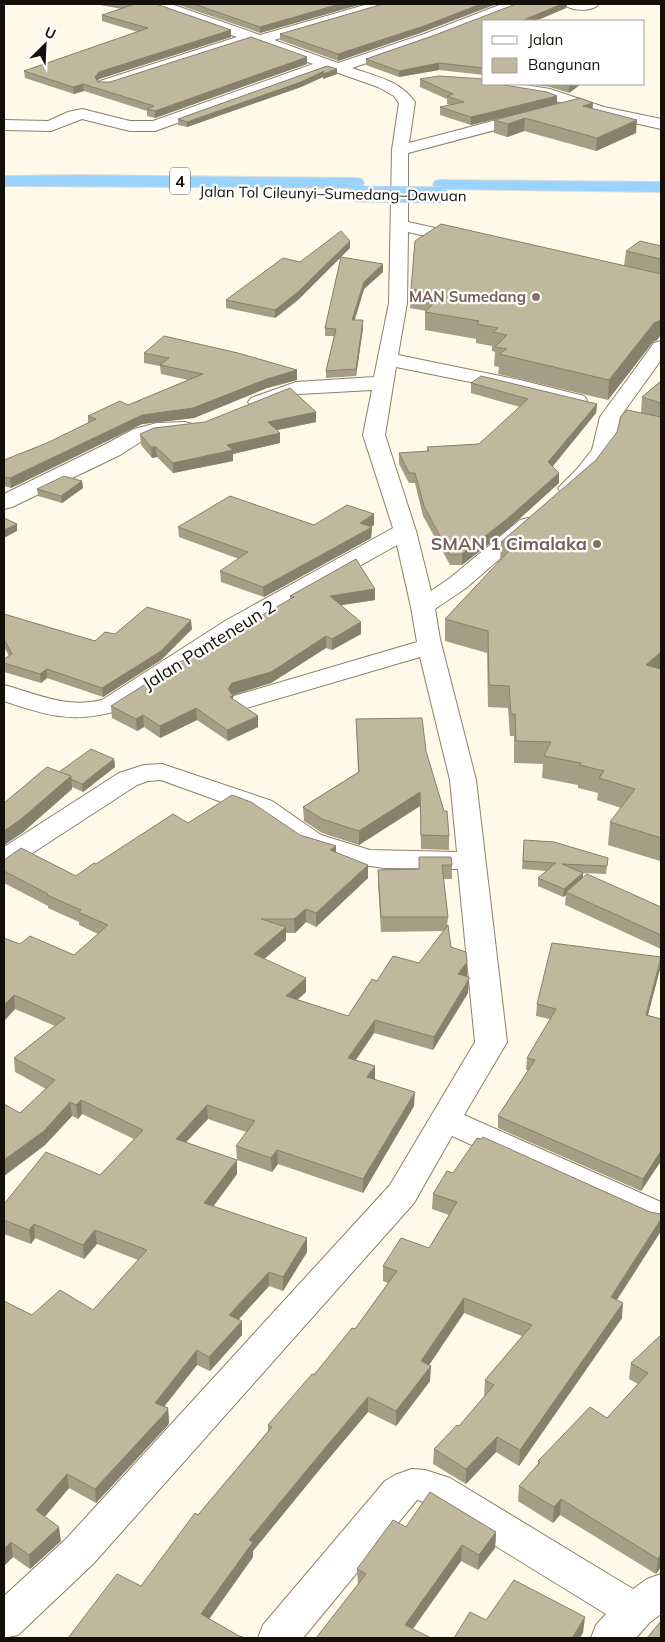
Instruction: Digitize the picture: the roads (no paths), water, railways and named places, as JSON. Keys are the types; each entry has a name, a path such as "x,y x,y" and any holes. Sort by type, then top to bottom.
{"highway":[{"name":"Jalan Tol Cileunyi–Sumedang–Dawuan","path":"4,181 441,190 661,198"},
{"name":"Jalan Tol Cileunyi–Sumedang–Dawuan","path":"441,190 661,187"},
{"name":"Jalan Tol Cileunyi–Sumedang–Dawuan","path":"4,191 355,188"}],"street":[{"path":"4,1622 80,1551 402,1194 491,1042 463,780 430,646 423,607 405,532 374,435 398,303 400,150 407,102 399,93 399,84 332,66 158,4"},
{"path":"105,84 382,4"},
{"path":"4,125 51,126 74,115 82,114 130,126 155,126 332,66 429,37 514,4"},
{"path":"571,4 591,5"},
{"path":"500,85 550,94 580,104 661,124"},
{"path":"400,150 580,104"},
{"path":"399,225 486,245"},
{"path":"423,607 458,583 584,474 603,451 618,416 661,346"},
{"path":"242,409 275,394 296,388 386,371 520,386 618,416"},
{"path":"4,502 112,450 141,433 157,429 189,427 207,423"},
{"name":"Jalan Panteneun 2","path":"4,693 64,711 97,710 111,705 234,626 405,532"},
{"path":"243,701 430,646"},
{"path":"4,859 128,779 136,775 153,772 172,775 262,807 311,841 359,856 384,860 472,861"},
{"path":"445,1120 661,1216"},
{"path":"278,1638 399,1492 409,1485 421,1484 436,1489 636,1614"}],"place":[{"name":"MAN Sumedang","path":"536,297"},
{"name":"SMAN 1 Cimalaka","path":"597,544"}]}
